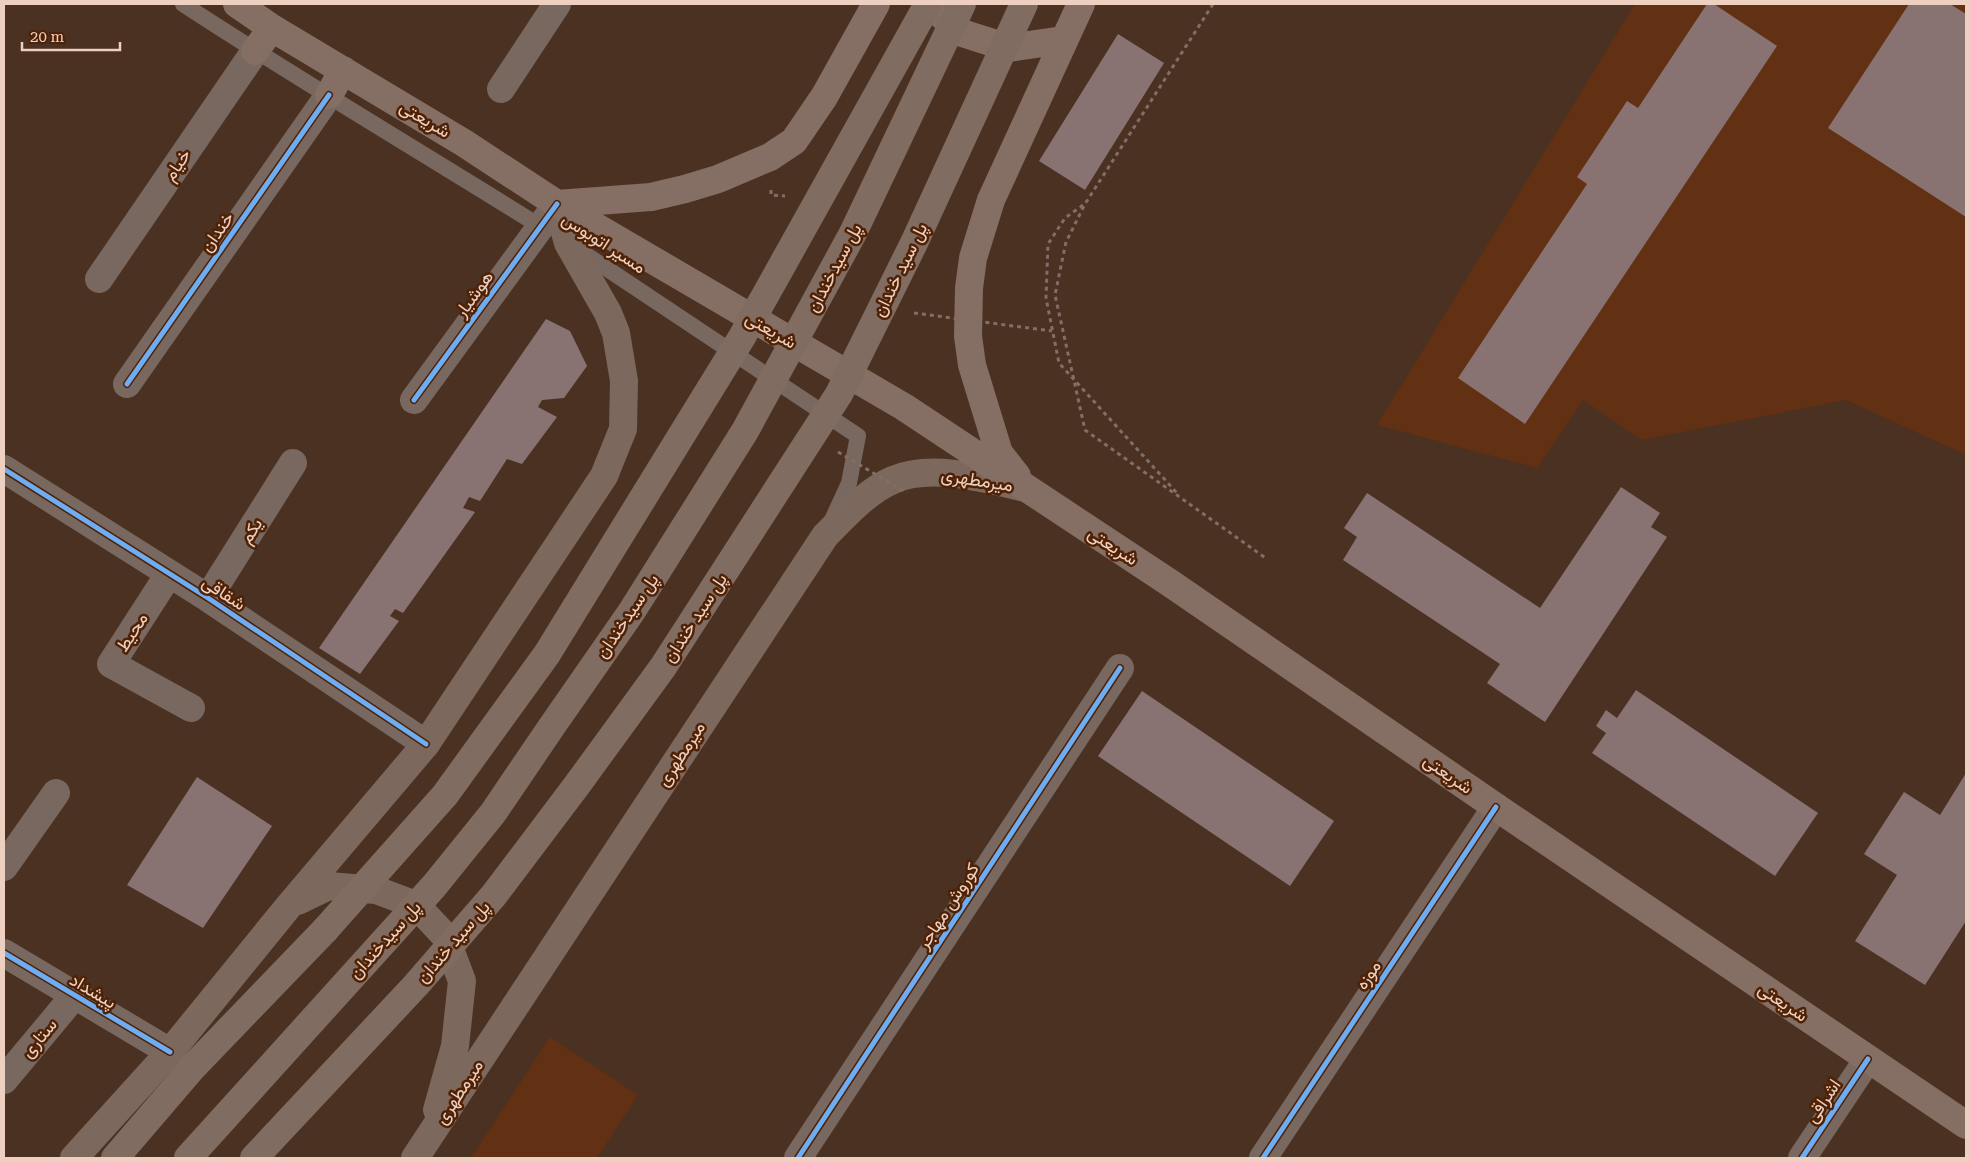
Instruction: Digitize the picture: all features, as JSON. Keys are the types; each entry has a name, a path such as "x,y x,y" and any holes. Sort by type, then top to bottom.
{"highway":[{"path":"115,1158 193,1067 325,930 445,795 547,654 742,337 929,4"},
{"name":"پل سیدخندان","path":"188,1158 434,886 493,813 632,611 745,432 853,234 962,4"},
{"name":"پل سید خندان","path":"254,1158 416,985 494,895 583,778 663,667 839,394 914,243 1024,4"}],"main road":[{"name":"شریعتی","path":"237,4 272,28 464,142 557,204 904,407 1170,583 1496,807 1966,1125"},
{"path":"74,1158 170,1052 288,907 426,744 604,476 623,429 624,381 616,333 608,313 568,243 557,204 651,196 685,189 718,179 770,157 794,141 799,134 824,97 876,4"},
{"path":"929,4 962,33 1009,48 1063,40"},
{"path":"1026,488 999,453 972,365 968,336 968,288 973,258 990,200 1080,4"},
{"path":"255,52 272,28"},
{"path":"329,95 343,70"},
{"name":"میرمطهری","path":"422,1148 825,536 874,491 894,479 926,473 967,474 1026,488"},
{"path":"288,907 308,895 330,886 376,890 416,905 445,936 462,981 455,1046 422,1148"}],"street":[{"path":"501,89 557,4"},
{"name":"خیام","path":"99,279 255,52"},
{"name":"خندان","path":"127,384 329,95"},
{"name":"هوشیار","path":"414,400 557,204"},
{"name":"یکم","path":"208,598 293,463"},
{"name":"شقاقی","path":"4,470 208,598 426,744"},
{"name":"محیط","path":"169,574 111,664 192,708"},
{"name":"کوروش مهاجر","path":"798,1158 1120,668"},
{"path":"4,867 56,794"},
{"name":"موزه","path":"1263,1158 1496,807"},
{"name":"پیشداد","path":"4,953 170,1052"},
{"name":"ستاری","path":"4,1080 74,996"},
{"name":"اشراقی","path":"1802,1158 1868,1059"}],"lane":[{"name":"مسیر اتوبوس","path":"183,4 255,52 329,95 568,243 858,436 849,483 825,536"}],"path":[{"path":"1212,4 1085,204 1066,242 1055,295 1086,430 1267,559"},
{"path":"1085,204 1065,218 1048,244 1046,298 1059,363 1182,499"},
{"path":"912,313 1052,331"},
{"path":"834,449 907,493"}],"shaded area":[{"path":"1635,4 1966,4 1966,455 1846,400 1641,440 1583,400 1537,468 1377,425"},
{"path":"550,1037 638,1095 597,1158 471,1158"}],"building":[{"path":"1707,4 1714,4 1777,46 1525,424 1458,378 1587,184 1577,177 1627,101 1638,108"},
{"path":"1909,4 1950,4 1966,14 1966,217 1828,128"},
{"path":"1118,34 1164,63 1085,190 1039,161"},
{"path":"546,319 570,331 587,366 564,398 542,400 538,407 557,417 522,464 507,459 480,501 469,497 463,508 475,512 403,613 395,609 390,616 399,621 360,674 319,648"},
{"path":"1621,487 1660,513 1651,527 1667,537 1545,722 1487,683 1500,664 1343,560 1357,537 1344,528 1367,493 1540,608"},
{"path":"1636,690 1818,813 1775,876 1592,753 1606,733 1596,726 1606,710 1617,718"},
{"path":"1142,691 1334,821 1290,886 1098,756"},
{"path":"1966,773 1966,921 1925,985 1855,941 1897,875 1864,854 1904,792 1940,815"},
{"path":"197,777 272,826 203,928 127,885"}],"cycle path":[{"path":"127,384 329,95"},
{"path":"414,400 557,204"},
{"path":"4,469 208,598 426,744"},
{"path":"798,1158 1120,668"},
{"path":"1263,1158 1496,807"},
{"path":"4,953 170,1052"},
{"path":"1802,1158 1868,1059"}]}
